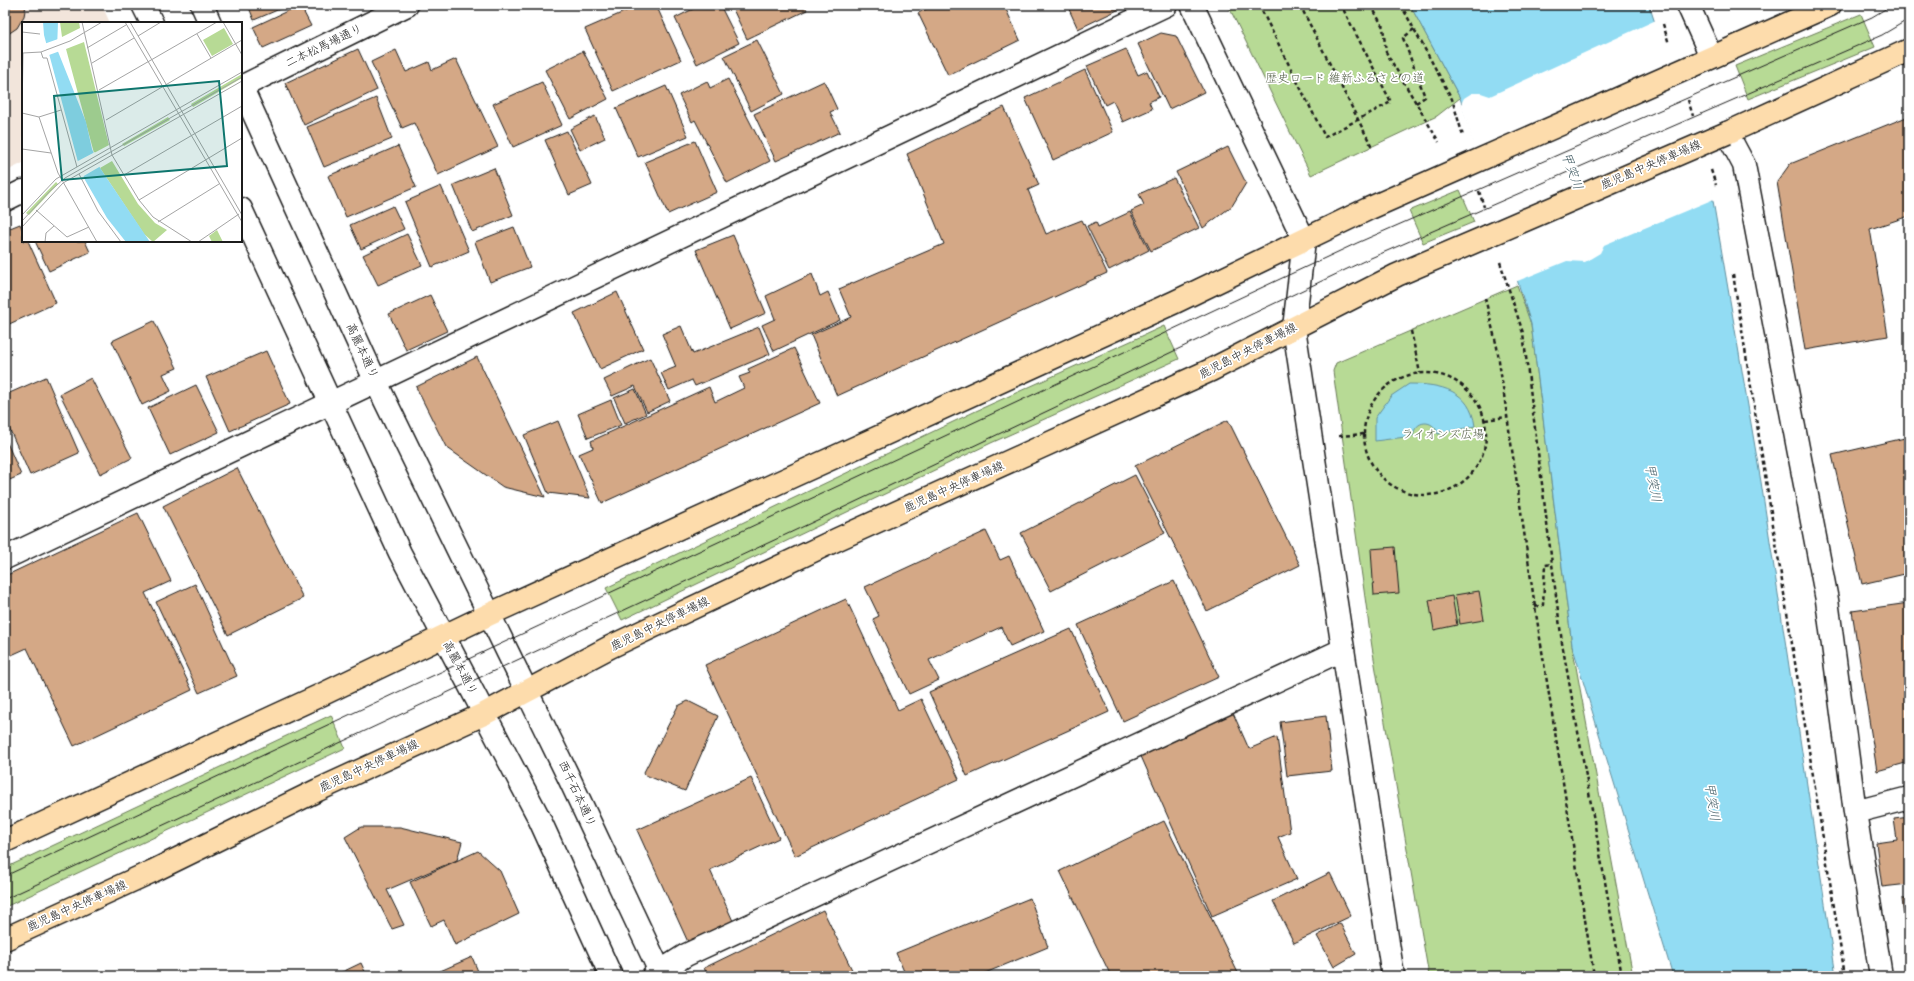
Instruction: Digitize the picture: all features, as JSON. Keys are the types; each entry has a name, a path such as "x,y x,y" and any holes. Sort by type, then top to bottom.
{"main road":[{"path":"5,841 323,694 490,614 1175,302 1304,240 1460,168 1690,67 1710,56 1830,5"},
{"name":"鹿児島中央停車場線","path":"5,939 153,871 331,784 484,714 616,644 838,538 1211,370 1397,275 1727,133 1909,50"}],"street":[{"path":"143,5 152,22"},
{"path":"202,5 210,22"},
{"name":"二本松馬場通り","path":"242,86 407,5"},
{"path":"5,558 1166,5"},
{"path":"1192,5 1304,240 1294,328 1393,976"},
{"path":"1688,5 1710,56"},
{"name":"高麗本通り","path":"242,88 376,382 490,614"},
{"path":"1727,133 1744,165 1825,593 1855,812 1881,976"},
{"path":"5,200 22,192"},
{"name":"高麗本通り","path":"242,212 400,553 484,714"},
{"name":"西千石本通り","path":"490,614 658,975"},
{"path":"658,975 693,952 1342,650"},
{"path":"484,714 538,816 611,976"},
{"path":"1855,812 1909,798"}],"path":[{"path":"1259,5 1325,136 1359,120 1391,102 1341,5"},
{"path":"1300,5 1372,147"},
{"path":"1371,5 1383,27 1386,52 1439,142"},
{"path":"1401,5 1452,100 1465,144"},
{"path":"1660,17 1670,47"},
{"path":"1414,29 1403,38 1425,97 1416,103"},
{"path":"1687,98 1694,120"},
{"path":"1709,164 1719,193"},
{"path":"1478,188 1485,211"},
{"path":"1498,255 1523,333 1562,643 1622,976"},
{"path":"1732,270 1845,976"},
{"path":"1486,298 1497,347 1594,976"},
{"path":"1411,331 1420,373"},
{"path":"1420,373 1445,376 1466,389 1477,403 1484,420 1485,444 1482,456 1476,467 1458,484 1436,494 1411,492 1389,483 1373,464 1367,453 1365,434 1367,417 1378,395 1397,380 1408,375 1420,373"},
{"path":"1484,420 1507,417"},
{"path":"1334,436 1365,434"},
{"path":"1536,607 1543,605 1545,565 1552,564"}],"shaded area":[{"path":"5,5 102,5 110,22 22,22 22,164 5,172"}],"green space":[{"name":"歴史ロード 維新ふるさとの道","path":"1228,5 1410,5 1460,98 1437,116 1311,175"},
{"path":"1861,14 1875,47 1748,99 1735,66"},
{"path":"1460,190 1474,222 1423,243 1409,211"},
{"name":"ライオンズ広場","path":"1517,285 1531,324 1572,645 1633,976 1429,976 1372,647 1333,371 1336,363"},
{"path":"1164,326 1179,359 991,443 622,620 606,588 976,411"},
{"path":"331,715 345,748 5,907 5,868"}],"water":[{"name":"甲突川","path":"1410,5 1649,5 1711,189 1761,482 1836,976 1673,976 1572,645 1531,324 1460,98"},
{"path":"1409,384 1421,384 1443,388 1460,397 1467,404 1472,414 1475,426 1438,434 1433,426 1425,423 1417,426 1414,430 1413,436 1375,441 1375,418 1391,396"}],"pier":[{"path":"1656,20 1712,188 1714,199 1604,245 1600,253 1585,262 1567,261 1515,282 1461,104 1464,98 1472,93 1481,93 1490,96"}],"building":[{"path":"5,5 26,5 24,16 17,28 5,36"},
{"path":"248,5 289,5 254,20"},
{"path":"300,5 311,26 263,48 253,27"},
{"path":"640,5 656,5 681,60 613,91 585,29"},
{"path":"701,5 720,5 739,43 697,64 675,18"},
{"path":"731,5 804,5 807,10 747,39"},
{"path":"935,5 1004,5 1020,40 948,75 918,13"},
{"path":"1067,5 1128,5 1078,29"},
{"path":"1161,33 1176,36 1204,92 1169,109 1138,44"},
{"path":"757,40 784,94 751,111 724,56"},
{"path":"358,49 377,90 304,125 285,83"},
{"path":"1126,49 1138,75 1147,71 1159,97 1149,102 1152,109 1123,122 1113,101 1105,105 1087,66"},
{"path":"396,50 406,72 429,62 432,70 456,59 498,147 438,175 414,123 402,128 371,62"},
{"path":"583,51 608,99 570,119 545,70"},
{"path":"1085,70 1113,132 1053,160 1025,98"},
{"path":"728,79 770,161 727,183 695,120 692,122 679,95 707,81 710,88"},
{"path":"824,81 837,109 830,112 840,132 776,161 754,114"},
{"path":"542,82 562,125 513,147 493,104"},
{"path":"666,86 688,136 638,157 616,108"},
{"path":"376,98 392,139 324,167 307,127"},
{"path":"1004,107 1039,185 1028,190 1046,234 1082,220 1107,273 837,396 811,335 851,317 839,289 944,244 907,154"},
{"path":"595,116 605,138 580,150 570,129"},
{"path":"1909,116 1909,216 1870,229 1888,336 1805,350 1777,182 1790,164"},
{"path":"567,131 592,185 569,195 545,140"},
{"path":"695,141 717,192 668,214 645,162"},
{"path":"398,146 416,187 346,217 328,176"},
{"path":"1228,147 1246,183 1232,206 1203,228 1176,172"},
{"path":"494,168 513,215 472,232 453,185"},
{"path":"1174,178 1199,228 1151,251 1131,211 1144,205 1139,194"},
{"path":"441,186 469,251 432,267 405,202"},
{"path":"393,206 404,229 361,249 350,225"},
{"path":"1130,212 1149,250 1109,270 1087,226 1096,222 1098,227"},
{"path":"20,224 22,229 22,242 28,242 56,303 7,325 5,320 5,230"},
{"path":"514,227 530,267 490,282 475,242"},
{"path":"407,234 422,265 378,285 363,255"},
{"path":"733,235 766,313 730,329 696,250"},
{"path":"35,242 85,242 90,252 49,271"},
{"path":"812,274 820,296 828,292 840,320 774,351 762,325 775,319 766,296"},
{"path":"617,292 643,349 600,369 574,313"},
{"path":"430,295 447,331 406,350 389,314"},
{"path":"154,321 177,368 163,374 171,391 142,405 112,341"},
{"path":"681,326 693,354 759,327 770,354 695,386 692,380 669,390 661,373 676,367 662,334"},
{"path":"794,348 820,403 602,503 579,454 593,448 591,441 709,387 715,402 744,388 739,377 750,373 748,369"},
{"path":"266,351 290,404 230,431 206,377"},
{"path":"477,357 545,497 503,487 446,447 416,387"},
{"path":"650,358 670,401 647,412 635,386 612,396 604,380"},
{"path":"46,377 79,453 30,475 5,419 5,395"},
{"path":"91,378 132,458 100,474 60,394"},
{"path":"196,385 219,432 170,455 148,408"},
{"path":"635,389 646,414 625,423 614,398"},
{"path":"611,400 621,425 588,438 578,414"},
{"path":"1228,420 1300,565 1207,611 1135,466"},
{"path":"558,421 590,498 548,493 524,435"},
{"path":"1909,437 1909,573 1862,584 1832,455"},
{"path":"5,438 21,475 5,482"},
{"path":"237,468 303,598 228,635 163,506"},
{"path":"1135,475 1165,533 1051,591 1021,533"},
{"path":"138,513 171,581 145,593 192,690 74,746 27,648 5,658 5,576"},
{"path":"986,531 1000,560 1009,556 1044,631 1010,646 1001,627 929,660 939,680 909,694 873,619 879,616 865,587"},
{"path":"1395,547 1399,593 1374,595 1371,549"},
{"path":"1174,581 1219,677 1123,721 1078,625"},
{"path":"195,584 237,676 199,693 156,602"},
{"path":"1479,591 1484,620 1460,624 1455,595"},
{"path":"1452,596 1457,625 1434,630 1429,600"},
{"path":"846,599 898,710 921,699 959,779 795,856 705,665"},
{"path":"1909,603 1909,762 1877,771 1852,611"},
{"path":"1071,629 1109,712 967,776 929,692"},
{"path":"688,701 718,716 685,791 643,774 678,706"},
{"path":"1233,713 1249,749 1277,737 1290,832 1278,837 1297,879 1212,916 1140,754"},
{"path":"1326,716 1332,771 1287,776 1280,722"},
{"path":"751,778 779,838 710,870 733,921 688,942 637,830"},
{"path":"1909,817 1909,884 1882,887 1876,843 1897,840 1894,819"},
{"path":"1164,821 1239,975 1111,976 1060,871"},
{"path":"361,827 400,827 462,842 457,860 387,890 404,925 392,929 345,837"},
{"path":"478,851 500,871 519,914 455,945 444,920 431,926 410,882"},
{"path":"1330,873 1351,916 1294,943 1273,901"},
{"path":"1030,898 1048,947 978,976 906,976 896,953"},
{"path":"1902,899 1909,899 1909,936 1906,936"},
{"path":"823,910 855,976 708,976 704,968"},
{"path":"1340,923 1356,954 1334,967 1317,936"},
{"path":"472,957 480,976 429,976"},
{"path":"361,963 367,976 334,976"}],"tram line":[{"path":"5,876 1357,243 1872,17 1892,5"},
{"path":"5,899 813,522 1364,261 1882,35 1909,19"}]}
